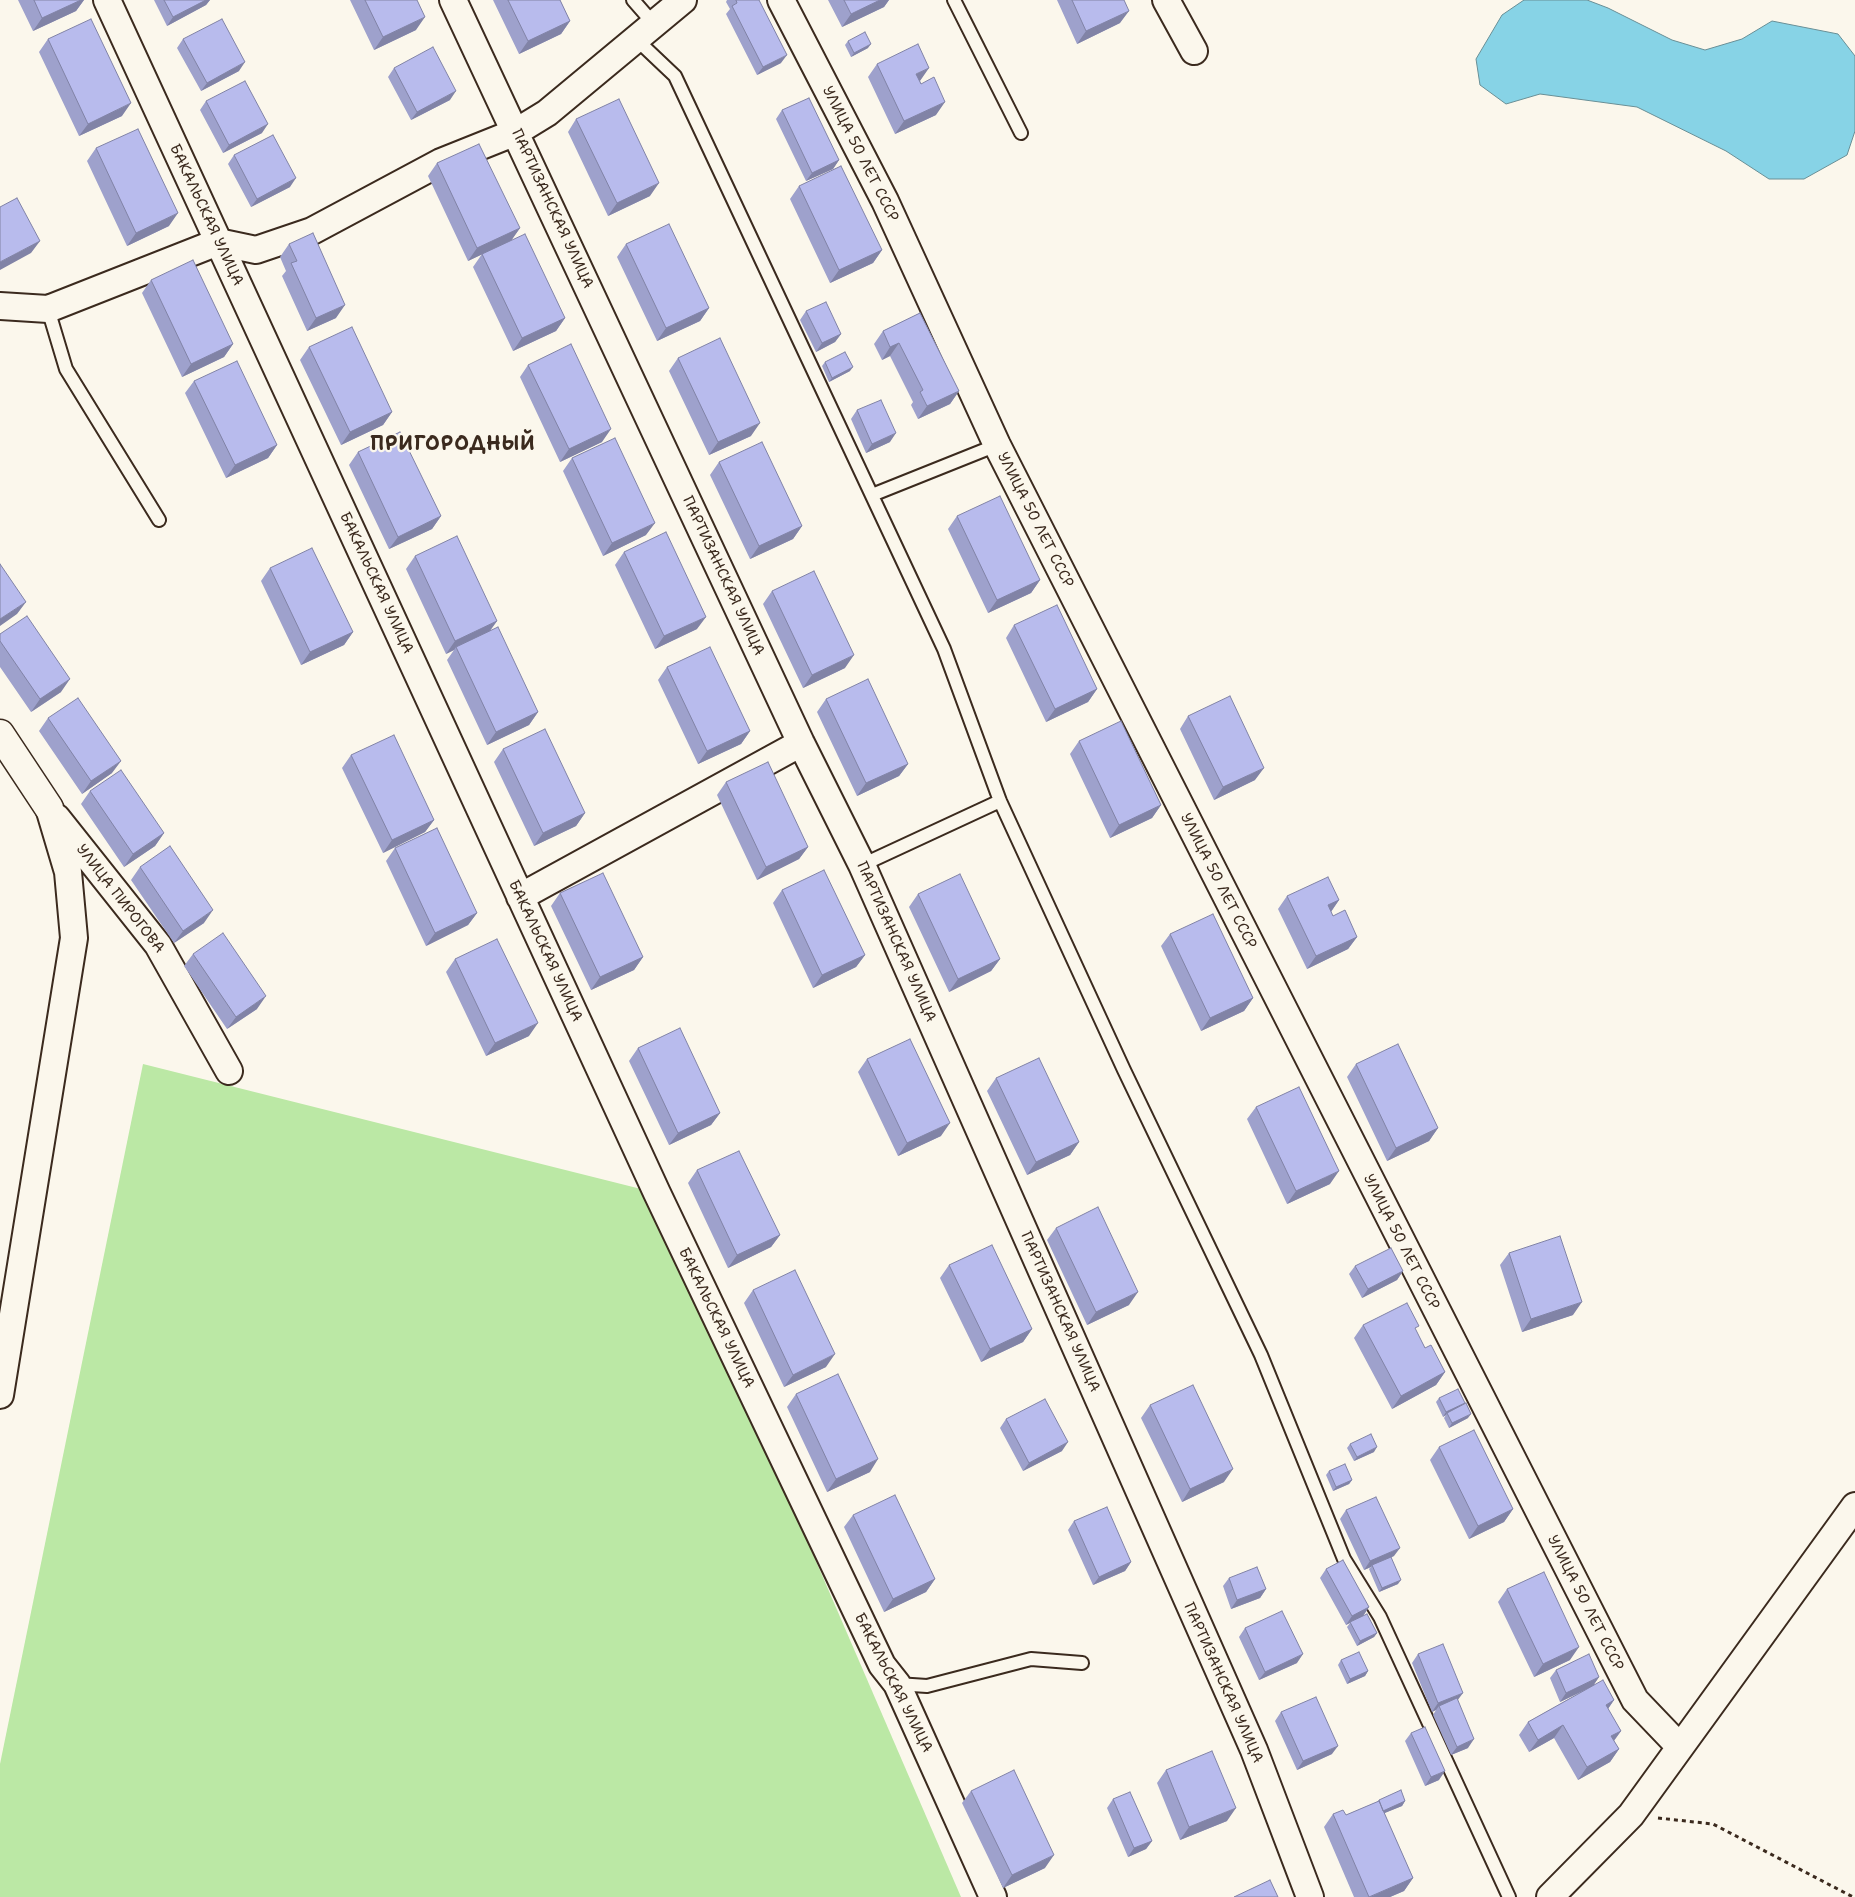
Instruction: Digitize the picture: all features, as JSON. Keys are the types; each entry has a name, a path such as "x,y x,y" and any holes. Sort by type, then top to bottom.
{"street":[{"name":"БАКАЛЬСКАЯ УЛИЦА","path":"107,0 665,1211 882,1664 897,1684 993,1897"},
{"name":"ПАРТИЗАНСКАЯ УЛИЦА","path":"453,0 801,743 862,865 1254,1750 1310,1897"},
{"path":"0,306 48,309 218,242 256,250 312,231 441,162 516,132 547,112 684,0"},
{"name":"УЛИЦА 50 ЛЕТ СССР","path":"781,0 886,201 996,445 1635,1700 1680,1747"},
{"path":"1166,0 1194,51"},
{"name":"УЛИЦА ПИРОГОВА","path":"0,734 50,808 158,945 229,1071"},
{"path":"520,897 801,743"},
{"path":"0,1394 74,938 68,872 50,808"},
{"path":"1550,1897 1630,1814 1855,1506"}],"lane":[{"path":"633,0 645,32 676,76 944,649 1000,801 1124,1070 1261,1356 1344,1559 1380,1617 1509,1897"},
{"path":"954,0 1021,133"},
{"path":"48,309 66,369 159,520"},
{"path":"872,494 996,445"},
{"path":"862,865 1000,801"},
{"path":"897,1684 927,1686 1031,1659 1082,1663"}],"path":[{"path":"1630,1814 1713,1824 1853,1897"}],"green space":[{"path":"143,1064 657,1193 961,1897 0,1897 0,1764"}],"water":[{"path":"1524,0 1587,0 1608,8 1672,40 1705,50 1742,39 1772,21 1838,34 1855,56 1855,131 1847,155 1804,179 1769,179 1726,151 1637,107 1540,94 1506,104 1480,85 1476,59 1502,15"}],"building":[{"path":"34,0 81,0 42,18"},
{"path":"164,0 206,0 173,17"},
{"path":"365,0 417,0 425,17 383,37"},
{"path":"508,0 560,0 570,21 528,41"},
{"path":"736,0 759,0 787,55 763,67 732,6 737,3"},
{"path":"844,0 880,0 851,14"},
{"path":"1072,0 1124,0 1129,11 1086,31"},
{"path":"91,19 131,103 88,124 48,39"},
{"path":"222,19 245,62 207,83 183,39"},
{"path":"865,32 871,44 854,53 848,41"},
{"path":"918,44 929,68 916,74 921,84 934,77 945,102 904,121 877,64"},
{"path":"433,47 456,91 417,112 394,68"},
{"path":"245,81 268,124 229,145 206,101"},
{"path":"809,98 839,160 812,173 782,110"},
{"path":"619,99 659,183 617,203 576,119"},
{"path":"138,129 178,213 136,233 96,148"},
{"path":"273,135 296,178 257,199 234,155"},
{"path":"479,144 520,228 477,248 437,163"},
{"path":"841,166 882,250 839,270 799,186"},
{"path":"17,198 40,241 0,262 0,207"},
{"path":"669,224 709,308 666,328 626,244"},
{"path":"313,233 345,305 316,318 291,263 297,261 289,244"},
{"path":"525,234 565,318 522,338 482,254"},
{"path":"193,260 233,344 191,364 151,280"},
{"path":"826,302 841,334 822,343 806,311"},
{"path":"920,313 959,391 927,406 920,392 923,390 899,343 890,347 883,331"},
{"path":"352,327 392,412 350,432 309,347"},
{"path":"720,338 760,423 718,442 678,358"},
{"path":"571,344 611,429 569,449 528,365"},
{"path":"845,352 853,367 832,378 825,362"},
{"path":"237,361 277,445 235,465 194,381"},
{"path":"881,400 896,433 872,444 857,410"},
{"path":"400,432 441,516 398,537 358,452"},
{"path":"615,438 655,523 612,543 572,458"},
{"path":"762,442 802,526 759,546 719,462"},
{"path":"1000,496 1040,580 997,600 957,516"},
{"path":"666,532 706,617 664,636 624,552"},
{"path":"457,536 497,621 455,641 415,556"},
{"path":"312,548 353,632 310,652 270,568"},
{"path":"0,564 26,602 0,619"},
{"path":"814,571 854,655 812,675 772,591"},
{"path":"1057,605 1097,689 1055,709 1014,625"},
{"path":"27,616 70,679 40,699 0,641 0,634"},
{"path":"498,627 538,712 496,732 456,647"},
{"path":"710,647 750,731 707,751 667,667"},
{"path":"868,679 908,764 866,783 826,699"},
{"path":"1230,696 1264,768 1223,787 1188,716"},
{"path":"78,698 121,761 91,781 48,718"},
{"path":"1121,721 1161,805 1119,825 1079,741"},
{"path":"545,729 585,813 543,833 503,749"},
{"path":"394,735 434,820 392,840 351,755"},
{"path":"768,762 808,847 766,867 726,782"},
{"path":"121,770 164,833 133,854 90,791"},
{"path":"437,828 477,913 435,933 395,848"},
{"path":"170,846 213,910 183,931 140,867"},
{"path":"824,870 865,955 822,975 782,890"},
{"path":"603,873 643,957 600,977 560,893"},
{"path":"960,874 1000,959 958,979 918,894"},
{"path":"1328,877 1339,900 1328,905 1333,916 1345,910 1357,937 1316,956 1287,896"},
{"path":"1213,914 1253,998 1210,1018 1170,934"},
{"path":"223,933 266,996 236,1017 193,954"},
{"path":"497,939 538,1023 495,1043 455,959"},
{"path":"680,1028 720,1113 678,1133 638,1048"},
{"path":"910,1039 950,1123 907,1143 867,1059"},
{"path":"1398,1044 1438,1128 1396,1148 1356,1064"},
{"path":"1039,1058 1079,1142 1036,1162 996,1078"},
{"path":"1299,1087 1339,1171 1296,1191 1256,1107"},
{"path":"739,1151 780,1235 737,1255 697,1170"},
{"path":"1098,1207 1138,1292 1096,1312 1056,1228"},
{"path":"1560,1236 1582,1302 1531,1319 1509,1253"},
{"path":"992,1245 1032,1329 990,1349 949,1265"},
{"path":"1391,1248 1403,1271 1368,1289 1355,1266"},
{"path":"795,1270 835,1354 793,1375 753,1290"},
{"path":"1407,1303 1419,1326 1415,1328 1425,1348 1431,1345 1445,1372 1401,1396 1363,1325"},
{"path":"838,1374 878,1459 836,1479 796,1394"},
{"path":"1193,1385 1233,1469 1190,1489 1150,1405"},
{"path":"1458,1389 1465,1403 1446,1412 1439,1398"},
{"path":"1045,1399 1068,1442 1029,1463 1006,1419"},
{"path":"1466,1403 1471,1414 1452,1423 1447,1413"},
{"path":"1474,1430 1513,1509 1478,1526 1439,1447"},
{"path":"1371,1434 1377,1447 1357,1457 1350,1444"},
{"path":"1345,1464 1352,1480 1336,1487 1329,1471"},
{"path":"895,1495 935,1579 893,1599 853,1515"},
{"path":"1376,1497 1400,1548 1370,1561 1346,1510"},
{"path":"1107,1507 1131,1562 1099,1577 1074,1521"},
{"path":"1391,1557 1401,1580 1382,1588 1372,1565"},
{"path":"1343,1560 1369,1607 1352,1616 1326,1569"},
{"path":"1257,1567 1266,1589 1237,1600 1229,1578"},
{"path":"1544,1572 1579,1647 1543,1664 1507,1589"},
{"path":"1282,1611 1303,1654 1265,1672 1245,1628"},
{"path":"1367,1614 1377,1633 1360,1641 1350,1622"},
{"path":"1443,1644 1463,1693 1438,1703 1418,1654"},
{"path":"1359,1652 1368,1671 1350,1679 1341,1660"},
{"path":"1589,1654 1599,1677 1566,1693 1556,1670"},
{"path":"1603,1680 1614,1700 1606,1705 1621,1731 1611,1736 1619,1749 1587,1767 1563,1725 1538,1740 1528,1722"},
{"path":"1316,1697 1338,1746 1303,1761 1281,1712"},
{"path":"1457,1698 1474,1739 1457,1747 1439,1706"},
{"path":"1425,1727 1445,1771 1431,1777 1411,1733"},
{"path":"1212,1751 1236,1808 1189,1827 1166,1770"},
{"path":"1014,1770 1054,1855 1012,1875 971,1791"},
{"path":"1401,1790 1405,1801 1383,1811 1379,1800"},
{"path":"1130,1792 1152,1841 1134,1848 1113,1799"},
{"path":"1379,1801 1413,1878 1369,1897 1333,1814 1343,1810 1346,1815"},
{"path":"1270,1880 1278,1897 1234,1897"}],"district":[{"name":"ПРИГОРОДНЫЙ","path":"453,445"}]}
